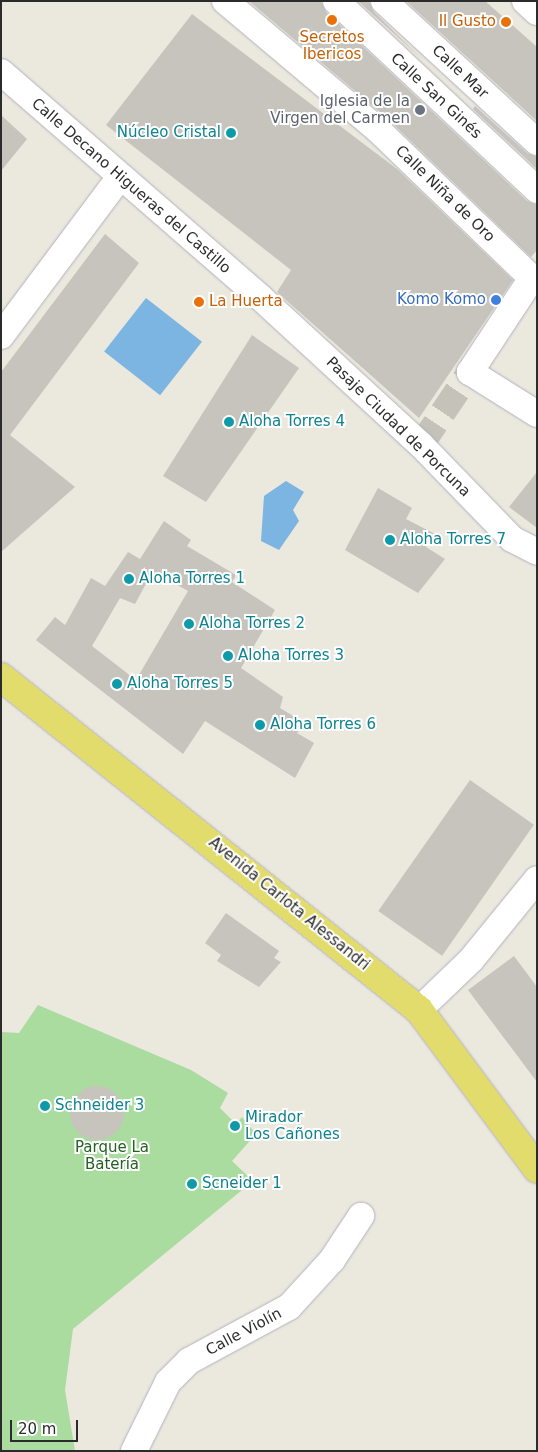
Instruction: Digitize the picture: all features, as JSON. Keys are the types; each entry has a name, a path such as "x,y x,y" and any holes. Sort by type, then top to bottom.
{"main road":[{"name":"Avenida Carlota Alessandri","path":"1,677 419,1010 537,1169"}],"street":[{"name":"Calle Niña de Oro","path":"225,1 376,128 535,276 470,372 537,414"},
{"name":"Calle San Ginés","path":"336,1 537,190"},
{"name":"Calle Mar","path":"384,1 537,142"},
{"path":"525,1 537,12"},
{"name":"Calle Decano Higueras del Castillo","path":"1,72 261,298"},
{"path":"1,336 120,177"},
{"name":"Pasaje Ciudad de Porcuna","path":"261,298 421,445 512,539 537,552"},
{"path":"419,1010 471,960 537,879"},
{"name":"Calle Violín","path":"134,1451 168,1382 189,1361 289,1307 332,1260 361,1216"}],"green space":[{"name":"Parque La Batería","path":"38,1005 191,1070 228,1093 220,1108 236,1124 242,1117 256,1134 232,1161 253,1181 73,1329 65,1390 75,1451 1,1451 1,1032 19,1033"}],"water":[{"path":"146,298 202,342 160,395 104,352"},
{"path":"286,481 304,492 293,510 299,521 279,550 261,541 264,496"}],"building":[{"path":"249,1 321,1 326,12 527,201 537,205 537,250 531,257 386,117"},
{"path":"358,1 369,1 374,12 422,59"},
{"path":"406,1 485,1 537,47 537,121"},
{"path":"192,14 397,169 513,280 419,418 277,292 291,270 106,125"},
{"path":"475,106 527,153 537,157 537,169 473,109"},
{"path":"1,115 27,139 1,171"},
{"path":"105,234 139,263 10,435 75,487 1,552 1,372"},
{"name":"Aloha Torres 4","path":"252,335 299,368 206,502 163,476"},
{"path":"537,472 537,528 509,507"},
{"name":"Aloha Torres 7","path":"378,488 412,508 406,519 435,534 426,547 445,559 418,593 345,550"},
{"path":"164,521 191,540 187,546 236,575 232,582 275,610 241,668 283,697 280,708 305,723 297,733 314,743 295,778 205,721 183,754 36,640 55,617 65,625 91,578 105,586 128,552 140,559","holes":["153,571 188,591 136,680 92,646 120,598 135,604"]},
{"path":"470,780 534,825 442,956 378,911"},
{"path":"226,913 279,951 274,958 281,962 259,987 217,961 221,955 205,943"},
{"path":"514,956 537,987 537,1082 468,990"},
{"path":"92,1086 102,1086 112,1090 120,1098 124,1113 120,1128 112,1136 102,1140 92,1140 82,1136 74,1128 70,1118 70,1108 74,1098 82,1090"}],"tunnel":[{"path":"421,445 470,372"}],"place":[{"name":"Secretos Ibericos","path":"332,20"},
{"name":"Il Gusto","path":"506,22"},
{"name":"Iglesia de la Virgen del Carmen","path":"420,110"},
{"name":"Núcleo Cristal","path":"231,133"},
{"name":"Komo Komo","path":"496,300"},
{"name":"La Huerta","path":"199,302"},
{"name":"Aloha Torres 4","path":"229,422"},
{"name":"Aloha Torres 7","path":"390,540"},
{"name":"Aloha Torres 1","path":"129,579"},
{"name":"Aloha Torres 2","path":"189,624"},
{"name":"Aloha Torres 3","path":"228,656"},
{"name":"Aloha Torres 5","path":"117,684"},
{"name":"Aloha Torres 6","path":"260,725"},
{"name":"Schneider 3","path":"45,1106"},
{"name":"Mirador Los Cañones","path":"235,1126"},
{"name":"Scneider 1","path":"192,1184"}]}
